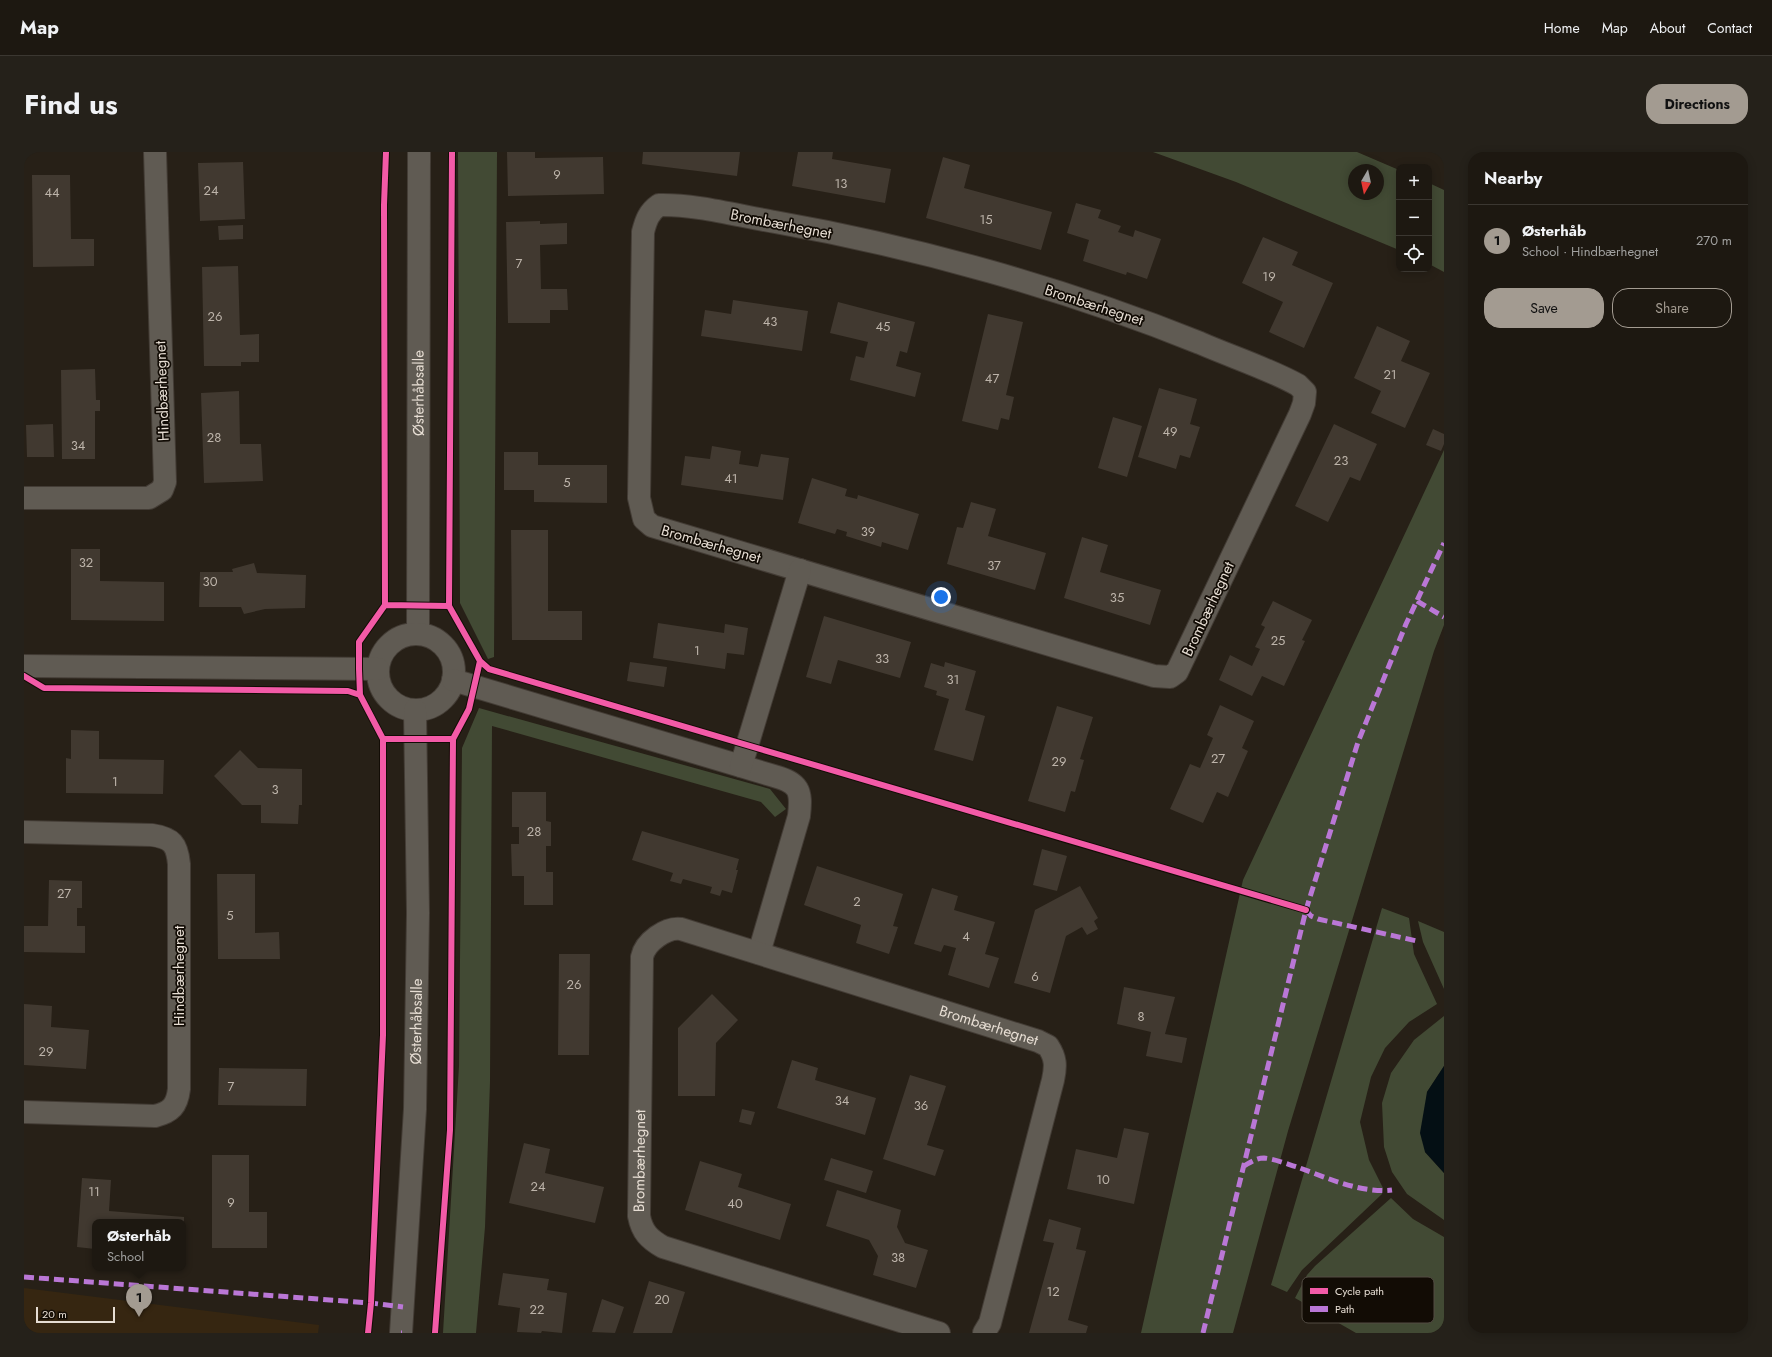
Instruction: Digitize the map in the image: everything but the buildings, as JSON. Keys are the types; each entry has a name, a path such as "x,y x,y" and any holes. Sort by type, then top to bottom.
{"street":[{"name":"Hindbærhegnet","path":"24,498 149,498 162,490 165,482 155,152"},
{"name":"Østerhåbsalle","path":"418,634 419,152"},
{"name":"Brombærhegnet","path":"659,205 693,208 800,226 876,242 1008,277 1151,324 1287,378 1298,385 1305,392 1304,403 1286,443 1182,664 1177,672 1170,677 1154,676 800,570 661,530 652,526 644,519 640,510 643,232 649,214 659,205"},
{"path":"741,766 800,570"},
{"path":"418,634 431,637 442,644 450,655 454,667 453,680 450,690 444,698 426,708 415,710 403,708 393,702 384,692 379,681 378,669 381,658 387,648 396,640 407,635 418,634"},
{"path":"24,666 378,669"},
{"path":"453,680 789,780 798,787 801,800 799,816 759,953"},
{"name":"Østerhåbsalle","path":"401,1333 415,1109 418,913 415,710"},
{"name":"Hindbærhegnet","path":"24,832 152,835 163,837 172,841 178,852 179,864 179,1089 178,1098 173,1108 165,1114 155,1116 24,1112"},
{"name":"Brombærhegnet","path":"939,1333 663,1247 646,1235 641,1227 639,1216 643,952 646,947 667,930 675,928 759,953 1038,1041 1048,1046 1055,1056 1056,1066 990,1323 984,1333"}],"shaded area":[{"path":"1444,1066 1444,1173 1425,1152 1420,1133 1427,1092"},
{"path":"24,1288 319,1325 318,1333 24,1333"}],"green space":[{"path":"458,152 497,152 494,657 488,659 460,603"},
{"path":"1153,152 1357,152 1396,169 1396,249 1236,182"},
{"path":"1432,184 1444,190 1444,272 1432,266"},
{"path":"1444,450 1444,625 1434,651 1288,1131 1233,1333 1141,1333 1243,880"},
{"path":"479,708 770,789 786,809 775,817 761,802 492,726 490,1082 485,1227 476,1333 443,1333 459,1066 462,748"},
{"path":"1382,908 1409,918 1414,954 1437,1004 1409,1022 1385,1048 1371,1077 1360,1122 1369,1160 1383,1188 1382,1194 1302,1270 1287,1292 1271,1285"},
{"path":"1418,921 1444,932 1444,989 1423,942"},
{"path":"1444,1016 1444,1066 1427,1092 1425,1152 1444,1173 1444,1220 1407,1194 1392,1172 1384,1147 1382,1103 1391,1073 1414,1040"},
{"path":"1391,1198 1413,1219 1444,1237 1444,1333 1356,1333 1339,1323 1434,1323 1434,1277 1306,1277 1315,1266"},
{"path":"1302,1285 1302,1302 1295,1298"}],"marked path":[{"path":"1203,1333 1306,910 1358,742 1406,624 1444,543"},
{"path":"1417,601 1444,617"},
{"path":"1306,910 1311,916 1318,919 1417,941"},
{"path":"1244,1166 1258,1159 1264,1158 1277,1160 1344,1184 1368,1190 1392,1190"},
{"path":"24,1277 371,1303 403,1307"}],"cycle path":[{"path":"368,1333 371,1303 383,1035 383,739 360,695 359,642 385,605 384,205 386,152"},
{"path":"435,1333 450,1130 453,739 469,709 480,661 449,606 452,152"},
{"path":"385,605 449,606"},
{"path":"480,661 489,669 1306,910"},
{"path":"24,676 44,688 348,691 360,695"},
{"path":"383,739 453,739"}],"place":[{"name":"Østerhåb","path":"139,1317"}]}
